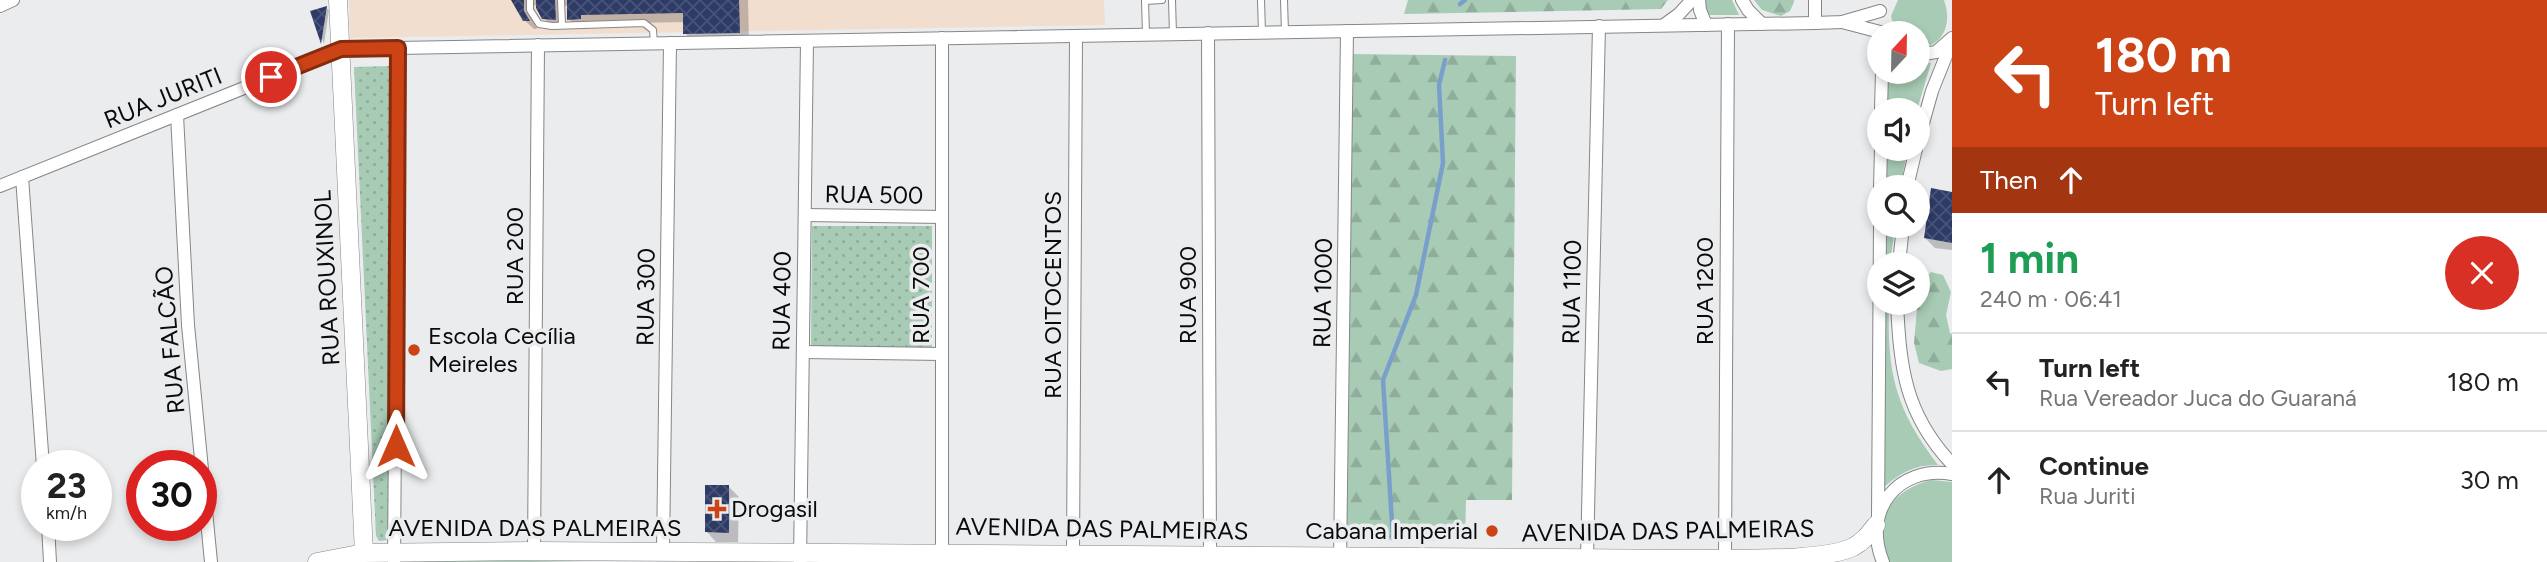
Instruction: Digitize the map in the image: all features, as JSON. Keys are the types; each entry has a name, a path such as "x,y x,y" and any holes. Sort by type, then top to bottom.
{"street":[{"path":"0,6 13,0"},
{"name":"RUA ROUXINOL","path":"338,0 363,553"},
{"path":"1663,25 1679,14 1692,0"},
{"path":"1699,0 1706,25"},
{"path":"1742,0 1762,24"},
{"path":"1815,0 1815,23"},
{"path":"1842,22 1882,5"},
{"path":"341,49 1842,22 1867,29"},
{"name":"RUA 1200","path":"1725,558 1728,24"},
{"name":"RUA 1100","path":"1587,558 1599,26"},
{"name":"RUA 1000","path":"1340,559 1347,31"},
{"name":"RUA 900","path":"1208,33 1210,556"},
{"name":"RUA OITOCENTOS","path":"1073,554 1076,36"},
{"name":"RUA 700","path":"942,552 943,38"},
{"path":"1930,53 1936,52 1952,39"},
{"path":"1930,98 1952,39"},
{"name":"RUA 400","path":"800,557 807,41"},
{"name":"RUA 300","path":"663,551 670,43"},
{"name":"RUA 200","path":"534,551 538,45"},
{"path":"395,557 398,48"},
{"name":"RUA JURITI","path":"0,186 341,49"},
{"name":"RUA FALCÃO","path":"177,115 188,325 211,562"},
{"path":"22,177 42,450"},
{"name":"RUA 500","path":"804,215 942,217"},
{"path":"1880,238 1877,543 1883,562"},
{"path":"1897,315 1899,354 1905,384 1928,434 1952,464"},
{"path":"803,352 942,354"},
{"path":"1877,522 1890,494 1906,481 1925,473 1952,474"},
{"name":"AVENIDA DAS PALMEIRAS","path":"317,562 363,553 395,557 534,551 663,551 744,557 942,552 1340,559 1696,560 1829,554 1857,545 1877,522"},
{"path":"49,541 50,562"}],"lane":[{"path":"530,0 530,10 539,23 644,23 653,30 654,43"},
{"path":"561,0 562,25"},
{"path":"1146,34 1145,1 1162,0"},
{"path":"1172,0 1173,34"},
{"path":"1261,0 1262,32"},
{"path":"1284,0 1284,32"}],"shaded area":[{"path":"349,0 1104,0 1105,25 350,38"}],"green space":[{"path":"1408,0 1668,0 1661,9 1404,14"},
{"path":"1705,0 1732,0 1739,15 1709,15 1704,6"},
{"path":"1754,0 1794,2 1790,11 1781,16 1762,10"},
{"path":"1898,0 1944,0 1947,24 1941,37 1930,45 1930,21 1892,21 1891,16"},
{"path":"1351,54 1516,56 1512,500 1466,500 1465,541 1346,539"},
{"path":"392,66 388,540 379,541 376,536 354,67"},
{"path":"1886,84 1925,84 1921,98 1886,98"},
{"path":"1886,161 1905,161 1903,175 1885,175"},
{"path":"812,226 932,226 932,349 811,348"},
{"path":"1885,238 1893,238 1892,252 1884,252"},
{"path":"1930,273 1943,275 1951,292 1946,315 1952,334 1952,369 1941,371 1919,363 1914,343 1916,315 1930,315"},
{"path":"1884,315 1889,315 1892,370 1897,389 1912,426 1938,465 1909,470 1884,487"},
{"path":"1932,480 1952,482 1952,562 1889,562 1881,541 1883,518 1894,500 1902,493"},
{"path":"428,559 585,562 397,562"}],"building":[{"path":"511,0 524,0 524,11 530,21 523,21"},
{"path":"536,0 555,0 556,20 542,19 536,8"},
{"path":"567,0 739,0 740,33 683,34 683,13 581,15 581,19 567,20"},
{"path":"327,6 321,44 310,11"},
{"path":"1931,188 1952,192 1952,243 1924,238 1930,238"},
{"name":"Drogasil","path":"705,485 729,485 729,533 705,532"}],"waterway":[{"path":"1460,4 1465,0"},
{"path":"1393,539 1383,380 1416,295 1443,163 1439,85 1445,60"}],"place":[{"name":"Escola Cecília Meireles","path":"414,350"},
{"name":"Drogasil","path":"717,509"},
{"name":"Cabana Imperial","path":"1492,531"}],"route":[{"path":"271,77 341,49 398,48 396,446"}]}
